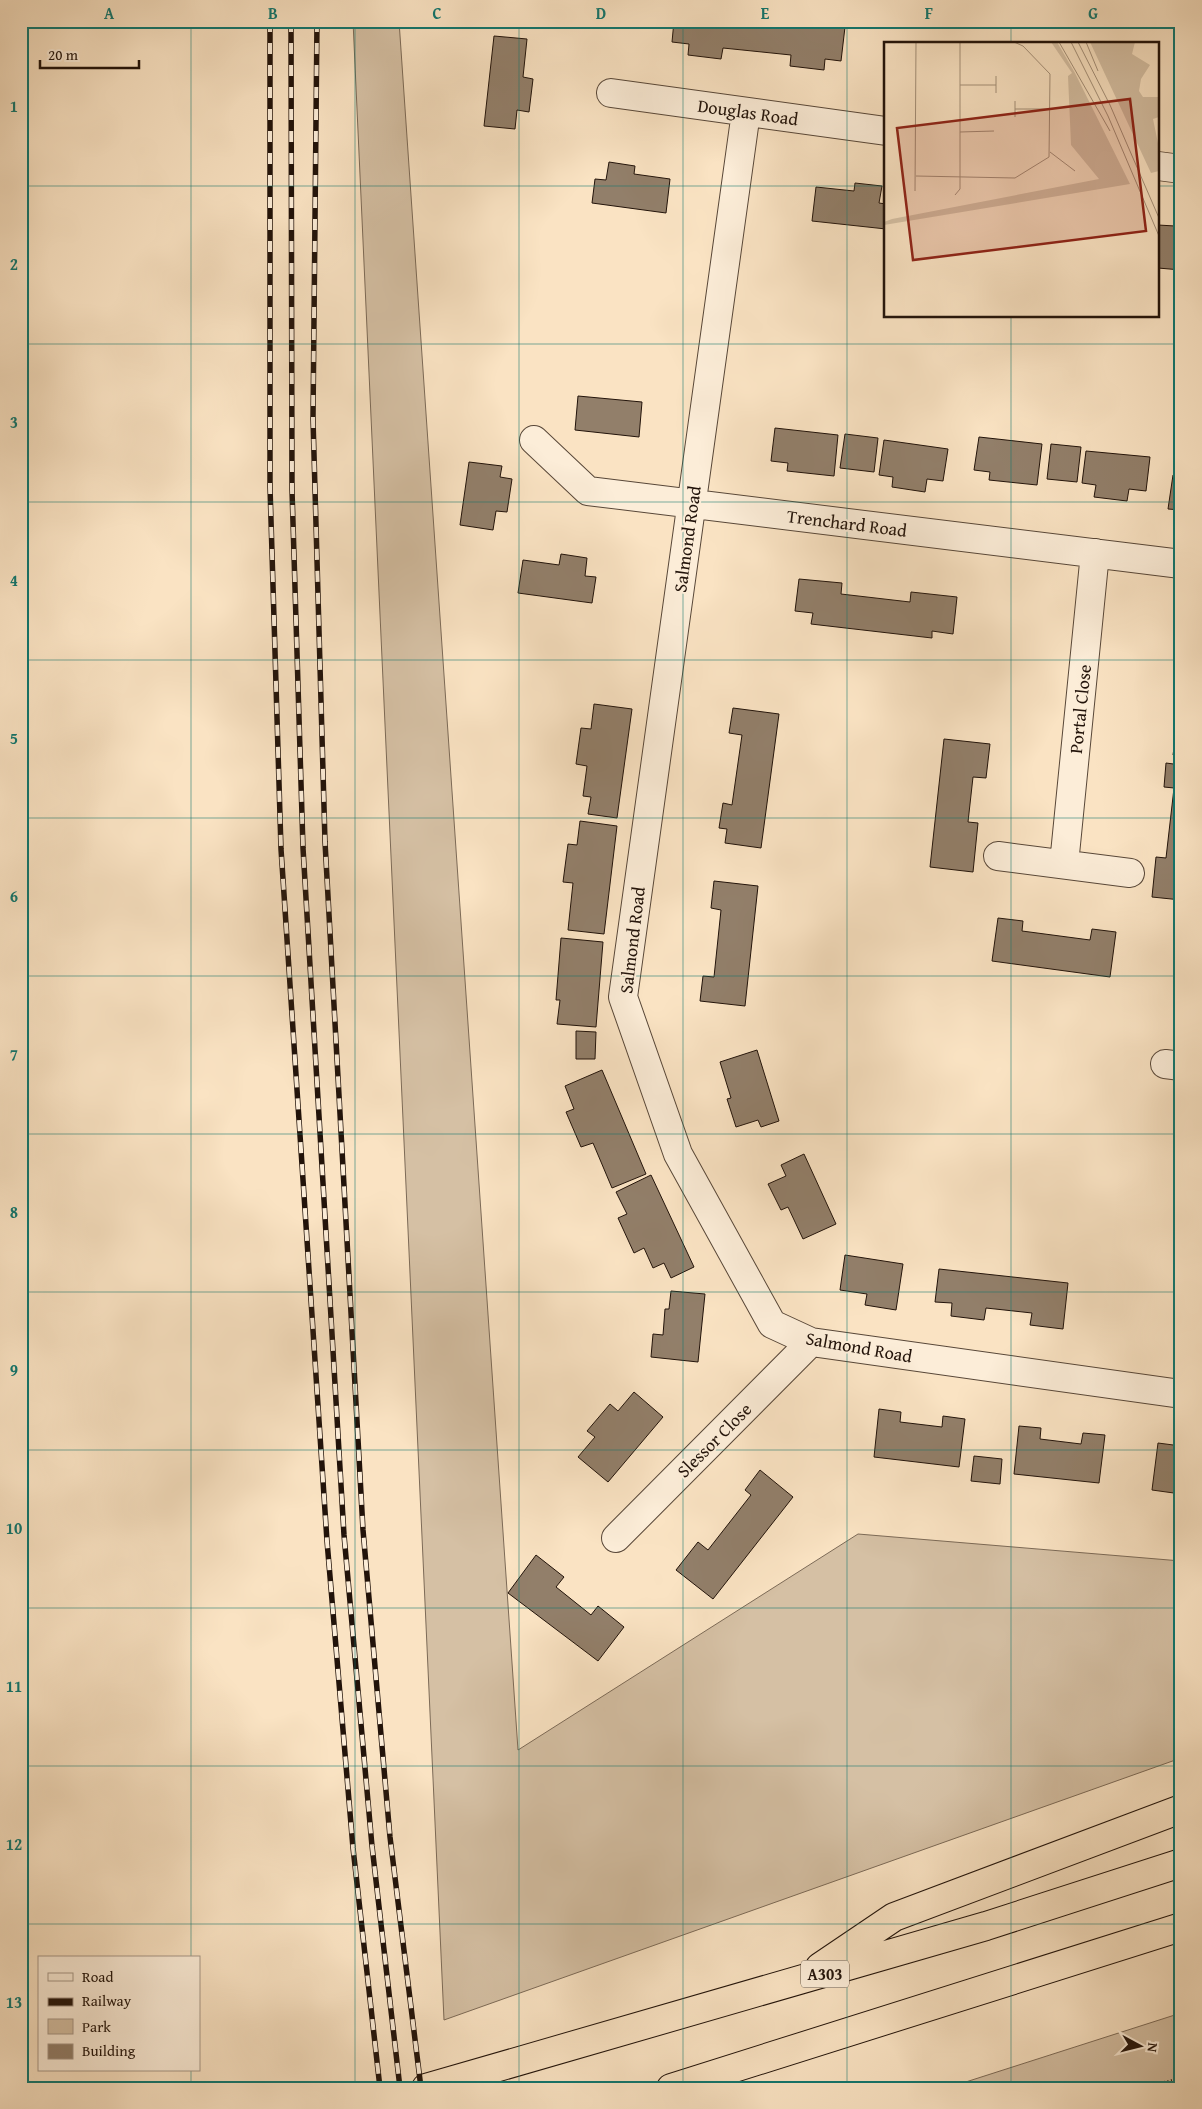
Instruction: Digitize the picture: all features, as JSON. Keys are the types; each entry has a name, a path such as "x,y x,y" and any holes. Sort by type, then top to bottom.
{"highway":[{"name":"A303","path":"796,1983 894,1917 1181,1809"},
{"name":"A303","path":"426,2088 796,1983 1058,1904 1181,1863"},
{"path":"671,2088 1181,1927"}],"street":[{"name":"Douglas Road","path":"611,93 884,131"},
{"name":"Salmond Road","path":"746,112 623,997 678,1154 772,1324 811,1342 1181,1394"},
{"path":"1160,166 1181,169"},
{"name":"Trenchard Road","path":"534,440 588,491 1181,564"},
{"name":"Portal Close","path":"1064,864 1095,553"},
{"path":"998,856 1130,873"},
{"name":"Slessor Close","path":"616,1538 811,1342"}],"path":[{"path":"1144,2088 1181,2078"}],"green space":[{"path":"353,21 399,21 518,1750 858,1534 1181,1561 1181,1758 444,2020"},
{"path":"1181,2013 1181,2088 947,2088"}],"building":[{"path":"674,21 795,21 845,27 841,61 825,59 824,70 790,66 791,55 723,48 721,59 688,55 689,44 672,42"},
{"path":"494,36 527,39 523,77 533,79 529,112 517,110 515,129 484,126"},
{"path":"609,162 635,166 634,174 670,179 666,213 592,203 595,179 606,180"},
{"path":"855,183 882,186 879,203 884,204 884,229 812,221 816,187 854,191"},
{"path":"1160,225 1175,226 1174,236 1181,236 1181,270 1160,268"},
{"path":"578,396 642,402 639,437 575,430"},
{"path":"775,428 838,435 834,476 787,471 788,463 771,461"},
{"path":"845,434 878,438 874,472 840,468"},
{"path":"979,437 1042,444 1037,485 989,480 990,472 974,470"},
{"path":"884,440 948,449 943,481 927,479 925,492 892,487 893,477 879,475"},
{"path":"1051,444 1081,447 1077,482 1047,479"},
{"path":"1086,451 1150,457 1146,491 1129,489 1127,501 1094,497 1096,485 1082,483"},
{"path":"469,462 502,466 500,477 512,479 507,512 496,511 493,530 460,525"},
{"path":"1173,475 1181,476 1181,510 1168,509"},
{"path":"561,554 587,558 585,576 596,577 592,603 518,593 523,560 559,565"},
{"path":"799,579 842,583 841,594 910,602 911,592 957,597 953,634 932,631 932,638 811,624 813,613 795,611"},
{"path":"594,704 632,709 617,818 588,814 591,797 583,796 587,766 576,764 581,728 591,729"},
{"path":"733,708 779,714 761,848 725,843 727,829 719,828 723,803 732,805 742,735 729,733"},
{"path":"944,739 990,744 986,778 973,777 968,822 978,823 973,872 930,867"},
{"path":"1175,741 1181,741 1181,756 1173,755"},
{"path":"1166,763 1181,765 1181,900 1152,897 1156,857 1166,858 1174,788 1164,787"},
{"path":"580,821 617,826 604,934 568,930 573,883 563,882 568,844 577,845"},
{"path":"714,881 758,886 745,1006 700,1001 703,976 714,977 721,910 711,908"},
{"path":"998,918 1023,921 1022,931 1090,940 1092,929 1116,932 1110,977 992,961"},
{"path":"561,938 603,942 596,1027 557,1024 560,1000 556,1000"},
{"path":"576,1031 596,1032 595,1059 576,1059"},
{"path":"757,1050 779,1121 761,1127 758,1120 736,1127 727,1099 731,1098 720,1062"},
{"path":"602,1070 646,1174 612,1188 593,1143 581,1147 566,1112 574,1109 565,1086"},
{"path":"804,1154 836,1224 803,1239 788,1207 781,1210 768,1184 786,1176 781,1165"},
{"path":"651,1175 694,1267 671,1278 664,1263 653,1268 644,1248 634,1253 618,1218 627,1214 616,1192"},
{"path":"845,1255 903,1264 896,1310 865,1305 867,1294 840,1290"},
{"path":"939,1269 1068,1283 1063,1329 1030,1325 1032,1313 986,1308 984,1320 951,1316 952,1303 935,1302"},
{"path":"671,1291 705,1294 698,1362 651,1357 653,1334 663,1335 665,1309 669,1309"},
{"path":"634,1392 663,1417 608,1482 578,1457 595,1437 587,1431 610,1404 618,1411"},
{"path":"879,1409 901,1412 900,1422 942,1427 943,1416 965,1419 959,1467 874,1457"},
{"path":"1019,1426 1041,1428 1040,1439 1081,1444 1083,1433 1105,1435 1099,1483 1014,1474"},
{"path":"1158,1443 1181,1446 1181,1494 1152,1490"},
{"path":"974,1456 1002,1459 1000,1484 971,1481"},
{"path":"760,1470 793,1497 713,1599 676,1570 698,1542 708,1550 751,1495 745,1490"},
{"path":"536,1555 564,1577 556,1587 591,1615 598,1606 624,1627 598,1661 508,1593"}],"railway":[{"path":"270,21 270,487 281,849 327,1541 353,1848 380,2088"},
{"path":"291,21 292,490 303,848 344,1535 372,1846 400,2088"},
{"path":"317,21 313,419 325,842 363,1530 390,1837 421,2088"}]}
